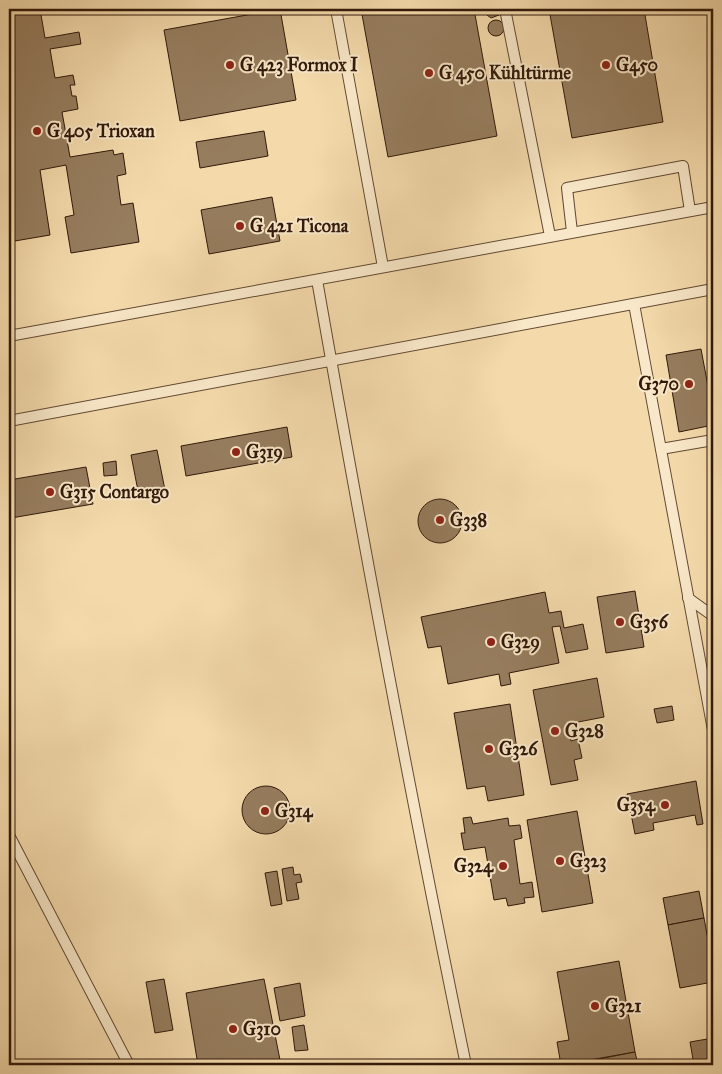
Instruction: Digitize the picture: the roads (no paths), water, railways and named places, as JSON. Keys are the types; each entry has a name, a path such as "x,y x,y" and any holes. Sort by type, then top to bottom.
{"lane":[{"path":"336,9 383,267"},
{"path":"505,9 550,236"},
{"path":"572,232 567,188 683,166 690,211"},
{"path":"9,336 713,206"},
{"path":"317,280 426,875 466,1065"},
{"path":"9,421 713,289"},
{"path":"634,304 713,730"},
{"path":"661,449 713,440"},
{"path":"688,598 713,616"},
{"path":"9,835 128,1065"}],"place":[{"name":"G 423 Formox I","path":"230,65"},
{"name":"G450","path":"606,65"},
{"name":"G 450 Kühltürme","path":"429,73"},
{"name":"G 405 Trioxan","path":"37,131"},
{"name":"G 421 Ticona","path":"240,226"},
{"name":"G370","path":"689,384"},
{"name":"G319","path":"236,452"},
{"name":"G315 Contargo","path":"50,492"},
{"name":"G338","path":"440,520"},
{"name":"G356","path":"620,622"},
{"name":"G329","path":"491,642"},
{"name":"G328","path":"555,731"},
{"name":"G326","path":"489,749"},
{"name":"G354","path":"665,805"},
{"name":"G314","path":"265,811"},
{"name":"G323","path":"560,861"},
{"name":"G324","path":"503,866"},
{"name":"G321","path":"595,1006"},
{"name":"G310","path":"233,1029"}]}
